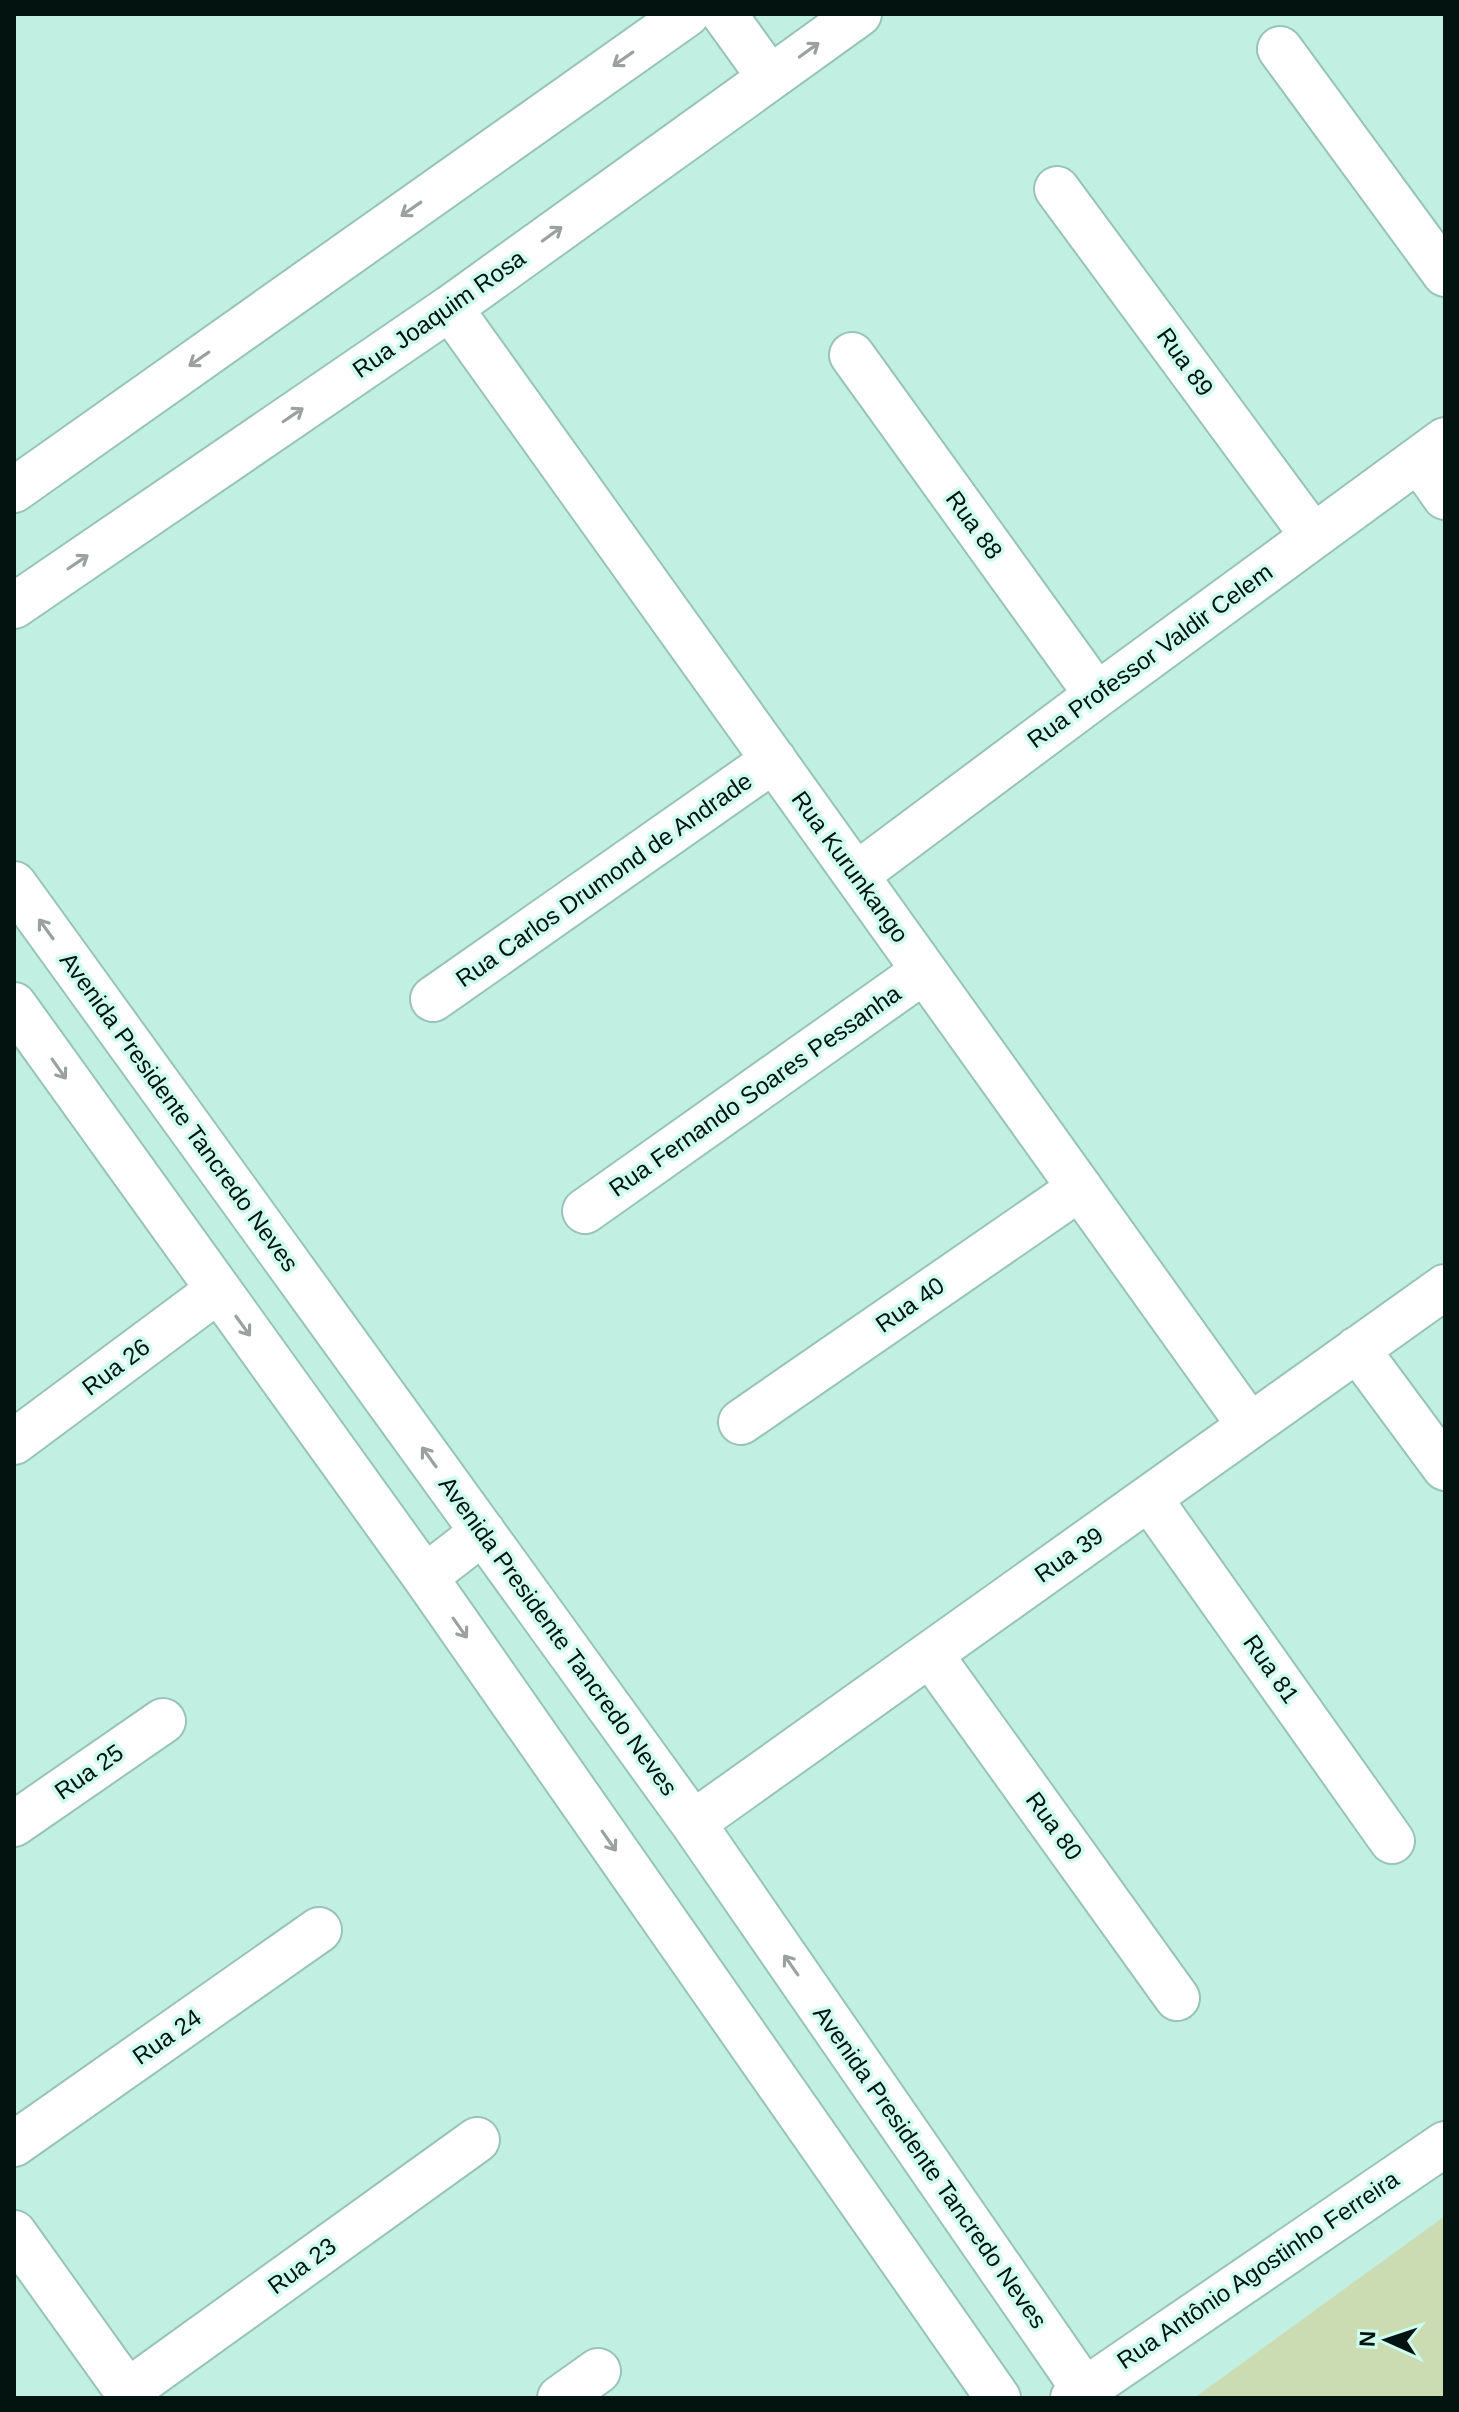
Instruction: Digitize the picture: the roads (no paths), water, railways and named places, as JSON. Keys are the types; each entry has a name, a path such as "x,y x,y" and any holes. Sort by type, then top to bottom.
{"street":[{"path":"14,490 687,14"},
{"path":"724,14 770,78"},
{"name":"Rua Joaquim Rosa","path":"14,606 450,308 859,14"},
{"path":"1280,49 1445,274"},
{"name":"Rua 89","path":"1057,189 1313,536"},
{"name":"Rua Kurunkango","path":"450,308 1250,1426"},
{"name":"Rua 88","path":"852,355 1097,695"},
{"path":"1432,450 1445,497"},
{"name":"Rua Professor Valdir Celem","path":"856,875 1432,450"},
{"name":"Rua Carlos Drumond de Andrade","path":"433,999 774,760"},
{"name":"Avenida Presidente Tancredo Neves","path":"14,884 693,1823 1082,2395"},
{"name":"Rua Fernando Soares Pessanha","path":"585,1211 924,971"},
{"path":"14,1005 425,1577 998,2398"},
{"name":"Rua 40","path":"741,1422 1080,1188"},
{"name":"Rua 39","path":"693,1823 1445,1287"},
{"name":"Rua 26","path":"14,1442 217,1291"},
{"path":"1357,1349 1445,1468"},
{"name":"Rua 81","path":"1149,1498 1392,1841"},
{"path":"425,1577 483,1532"},
{"name":"Rua 80","path":"930,1654 1177,1998"},
{"name":"Rua 25","path":"14,1824 163,1721"},
{"name":"Rua 24","path":"14,2144 319,1930"},
{"name":"Rua 23","path":"130,2395 477,2140"},
{"name":"Rua Antônio Agostinho Ferreira","path":"1082,2395 1445,2144"},
{"path":"14,2233 28,2286 130,2395"},
{"path":"560,2398 598,2371"}]}
